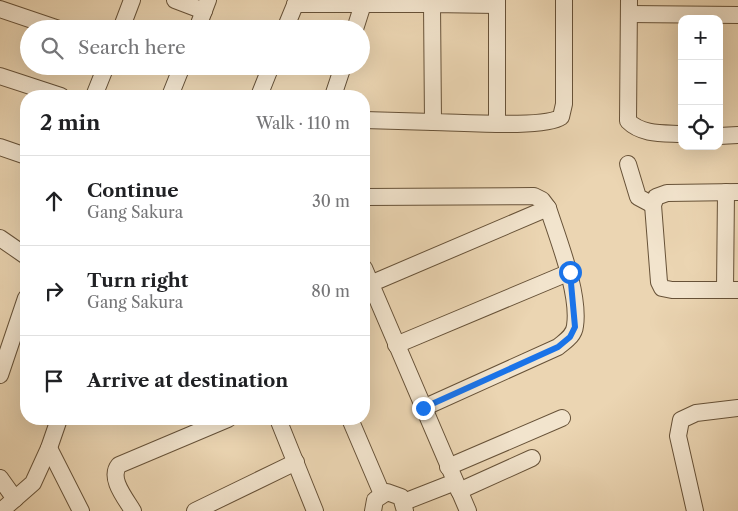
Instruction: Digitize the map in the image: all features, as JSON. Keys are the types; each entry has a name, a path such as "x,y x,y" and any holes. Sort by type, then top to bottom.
{"street":[{"path":"124,20 132,0"},
{"path":"174,0 206,6 201,20"},
{"path":"370,120 497,124 551,122 561,117 564,104 564,0"},
{"path":"289,20 296,2 362,4 497,3 497,124"},
{"path":"358,20 362,4"},
{"path":"432,4 434,122"},
{"path":"678,15 629,7 628,121 634,127 644,131 678,134"},
{"path":"0,9 32,20"},
{"path":"723,16 738,15"},
{"path":"96,90 102,75"},
{"path":"172,90 178,75"},
{"path":"261,90 267,75"},
{"path":"335,90 340,75"},
{"path":"0,76 43,90"},
{"path":"723,136 738,135"},
{"path":"0,147 20,154"},
{"path":"628,164 638,197 653,205"},
{"path":"732,192 732,290 672,290 662,288 659,282 653,205 656,197 667,193 732,192"},
{"path":"370,197 534,196 542,200 548,208 570,272 575,327 570,337 558,347 423,408"},
{"path":"468,511 370,284 548,208"},
{"path":"0,238 20,252"},
{"path":"396,344 570,272"},
{"path":"0,375 20,316"},
{"path":"695,511 678,436 681,420 696,413 738,408"},
{"path":"374,511 375,500 382,494 397,494 405,506 562,418"},
{"path":"1,511 32,483 49,448 56,425"},
{"path":"134,511 115,477 115,469 119,465 214,425"},
{"path":"281,425 315,511"},
{"path":"353,425 382,494"},
{"path":"49,448 81,511"},
{"path":"454,480 532,458"},
{"path":"195,511 296,462"},
{"path":"0,478 16,499"}],"route":[{"path":"423,408 558,347 570,337 575,327 575,314 570,272"}]}
